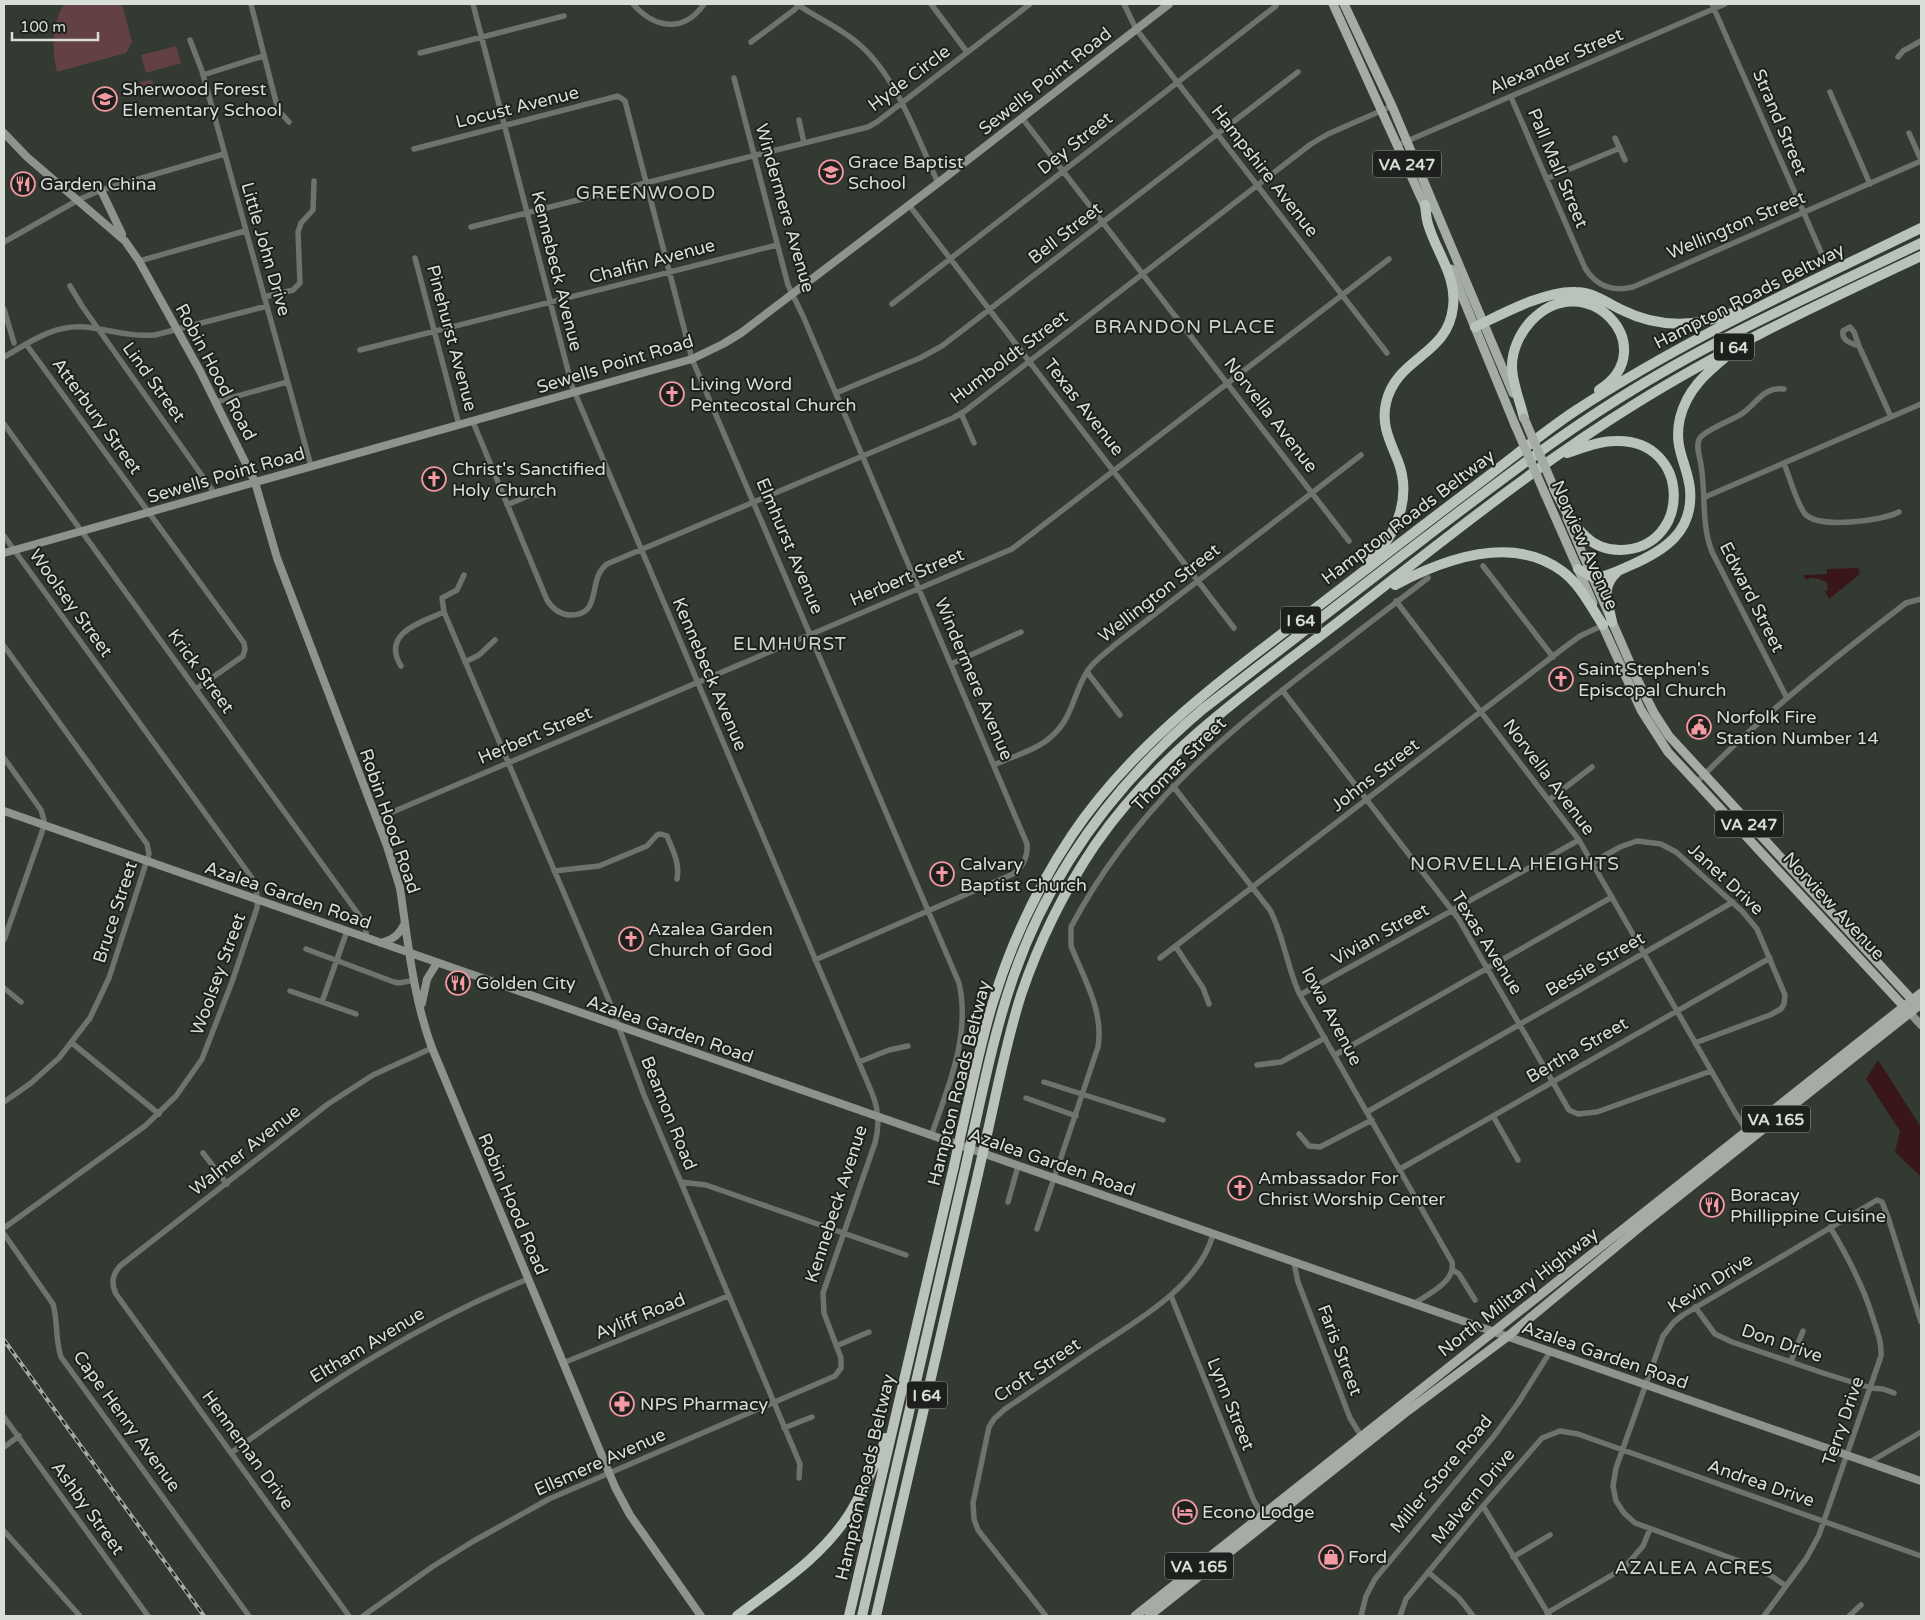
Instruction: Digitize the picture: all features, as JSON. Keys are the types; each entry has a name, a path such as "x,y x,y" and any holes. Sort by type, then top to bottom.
{"highway":[{"path":"1357,576 1367,561 1378,552 1389,537 1400,513 1403,490 1400,469 1388,440 1384,422 1385,404 1388,394 1399,374 1430,350 1442,336 1450,322 1453,308 1450,276 1427,223 1425,205"},
{"name":"Hampton Roads Beltway","path":"850,1616 993,1002 1014,944 1036,896 1073,833 1125,767 1164,728 1357,576 1574,412 1690,342 1921,228"},
{"path":"862,1616 973,1133 1005,1003 1014,973 1039,915 1069,861 1091,828 1133,775 1203,708 1502,479 1583,421 1658,375 1708,348 1921,242"},
{"name":"I 64","path":"876,1616 1014,1021 1029,972 1052,919 1096,844 1139,790 1192,736 1556,456 1634,404 1683,375 1745,342 1921,256"},
{"path":"1479,325 1543,297 1560,292 1591,294 1644,319 1672,324 1697,324 1720,318 1769,295 1828,273"},
{"path":"1524,418 1512,371 1512,360 1518,340 1526,326 1540,312 1558,304 1576,301 1593,304 1609,315 1620,331 1624,349 1620,368 1610,381 1574,412"},
{"path":"1578,569 1594,578 1618,572 1661,551 1670,543 1681,528 1686,517 1690,498 1688,480 1678,440 1680,418 1684,405 1694,386 1745,342"},
{"path":"1554,488 1570,518 1584,536 1596,545 1616,550 1633,548 1656,536 1667,522 1674,498 1673,481 1666,465 1654,452 1638,444 1621,441 1604,442 1556,456"},
{"path":"1370,598 1422,571 1448,561 1488,554 1525,554 1544,560 1569,577 1608,624"},
{"path":"1608,624 1606,589 1610,579 1618,572"},
{"path":"738,1616 807,1564 836,1533 849,1514 883,1448 893,1407 903,1386"}],"main road":[{"name":"Sewells Point Road","path":"4,553 692,359 741,333 1169,4"},
{"name":"Norview Avenue","path":"1333,4 1479,325 1524,418 1594,578 1608,624 1641,710 1650,726 1668,752 1696,783 1921,1025"},
{"name":"Norview Avenue","path":"1344,4 1407,141 1479,325 1515,425 1545,494 1578,569 1658,720 1680,750 1918,1005"},
{"name":"Robin Hood Road","path":"4,134 27,157 125,241 139,261 178,330 255,482 286,584 376,819 400,888 421,1012 432,1048 609,1472 630,1515 701,1616"},
{"path":"101,190 125,241"},
{"name":"Azalea Garden Road","path":"4,811 1921,1482"},
{"path":"380,943 394,939 405,923"},
{"path":"421,1012 424,988 437,963"},
{"name":"North Military Highway","path":"1135,1616 1265,1518 1364,1440 1493,1332 1907,1010 1918,1005 1921,993"},
{"name":"North Military Highway","path":"1364,1440 1507,1337 1750,1134"},
{"name":"North Military Highway","path":"1150,1616 1265,1518"}],"street":[{"path":"251,4 263,56 279,111 289,122"},
{"name":"Kennebeck Avenue","path":"473,4 574,393 875,1100 878,1118 875,1143 825,1284 822,1300 824,1313 836,1346"},
{"path":"633,4 646,15 666,24 684,22 697,13 704,4"},
{"path":"751,42 799,4 843,32 860,45 880,66 900,102 938,183"},
{"path":"931,4 967,52"},
{"name":"Hyde Circle","path":"471,227 868,127 1030,4"},
{"name":"Hampshire Avenue","path":"1124,4 1136,29 1387,353"},
{"name":"Alexander Street","path":"1398,145 1511,97 1713,6 1725,4"},
{"name":"Dey Street","path":"892,304 1276,6"},
{"name":"Strand Street","path":"1713,6 1821,252"},
{"path":"420,53 564,16"},
{"name":"Little John Drive","path":"190,40 203,76 311,466"},
{"path":"1898,57 1903,50 1921,41"},
{"path":"203,76 263,56"},
{"name":"Bell Street","path":"836,394 928,354 942,346 1298,72"},
{"name":"Windermere Avenue","path":"734,78 776,245 792,295 803,316 1026,840 1027,851 1024,862 1017,871 1010,876 928,911"},
{"path":"1830,92 1870,184"},
{"name":"Locust Avenue","path":"414,149 618,96 624,99 625,102"},
{"name":"Pall Mall Street","path":"1511,97 1577,250"},
{"name":"Elmhurst Avenue","path":"625,102 692,359 755,502 959,983 963,1009 962,1033 949,1082 931,1136"},
{"name":"Humboldt Street","path":"507,504 550,605 559,612 576,614 584,611 590,605 595,595 596,577 603,568 961,413 1322,138 1392,106"},
{"name":"Norvella Avenue","path":"1022,118 1349,541"},
{"path":"799,120 804,143"},
{"path":"1909,134 1921,161"},
{"path":"1615,138 1624,160"},
{"path":"1546,180 1620,148"},
{"path":"4,242 78,200 101,190 224,154"},
{"name":"Wellington Street","path":"1577,250 1585,268 1598,283 1611,288 1626,288 1921,161"},
{"path":"264,297 293,290 300,283 298,232 301,223 313,210 314,181"},
{"name":"Texas Avenue","path":"909,205 1234,628"},
{"path":"139,261 245,231"},
{"name":"Chalfin Avenue","path":"360,350 776,245"},
{"name":"Pinehurst Avenue","path":"415,258 459,425"},
{"name":"Herbert Street","path":"376,819 1016,546 1389,259"},
{"name":"Lind Street","path":"70,286 98,329 215,494"},
{"path":"4,357 44,334 66,327 98,329 145,336 178,330 266,306"},
{"path":"4,309 14,343"},
{"name":"Atterbury Street","path":"26,344 147,513 244,643 244,653 241,658 196,689"},
{"path":"1859,346 1891,417"},
{"path":"216,402 287,382"},
{"name":"Edward Street","path":"1784,389 1766,391 1743,413 1699,439 1698,445 1705,497 1705,528 1712,552 1787,698"},
{"path":"1705,497 1921,404"},
{"path":"961,413 974,443"},
{"path":"473,422 507,504 530,495 547,495"},
{"name":"Krick Street","path":"4,424 364,922 367,929 367,938"},
{"name":"Wellington Street","path":"994,765 1040,745 1053,736 1068,718 1087,672 1092,665 1116,644 1361,455"},
{"path":"1784,463 1803,511 1814,519 1832,522 1876,520 1900,512"},
{"name":"Woolsey Street","path":"4,536 252,878 257,890 258,900 258,908 208,1045 187,1083 159,1114 4,1228"},
{"path":"1483,566 1553,657"},
{"path":"401,666 395,648 398,638 416,624 444,612 442,598 457,590 464,574"},
{"name":"Thomas Street","path":"1082,1096 1096,1056 1100,1027 1097,1008 1071,946 1071,927 1111,861 1173,786 1234,728 1428,578"},
{"path":"1696,783 1748,732 1787,698 1906,603 1921,599"},
{"name":"Norvella Avenue","path":"1396,601 1579,840 1711,1071 1750,1134"},
{"name":"Beamon Road","path":"444,612 619,1027 644,1095 800,1464 800,1478"},
{"name":"Johns Street","path":"1160,958 1580,636 1608,624"},
{"path":"951,664 1021,632"},
{"path":"465,662 479,655 495,640"},
{"name":"Bruce Street","path":"4,646 147,844 149,854 148,862 102,994 90,1018 72,1044 45,1071 4,1102"},
{"path":"1087,672 1120,715"},
{"name":"Texas Avenue","path":"1282,690 1452,911 1487,968 1565,1106 1573,1113 1591,1114 1711,1071"},
{"path":"4,758 44,815 44,825 4,940"},
{"path":"1549,800 1592,767"},
{"name":"Iowa Avenue","path":"1173,786 1275,919 1294,982 1300,995 1452,1262 1453,1270 1459,1274 1475,1300"},
{"path":"554,871 599,866 647,846 657,835 661,834 667,836 677,859 677,879"},
{"name":"Vivian Street","path":"1300,995 1579,840"},
{"name":"Janet Drive","path":"1592,863 1630,843 1644,841 1669,847 1733,902 1757,930 1784,989 1785,1000 1781,1009 1770,1015 1695,1043"},
{"path":"1335,1055 1612,897"},
{"name":"Bessie Street","path":"1367,1112 1733,902"},
{"path":"815,960 928,911"},
{"path":"322,1002 347,931"},
{"path":"1176,947 1203,988 1210,1004"},
{"path":"306,950 394,982 415,980"},
{"name":"Bertha Street","path":"1400,1169 1770,958"},
{"path":"4,988 21,1002"},
{"path":"290,991 356,1014"},
{"path":"1257,1065 1281,1062 1325,1038"},
{"path":"72,1044 159,1114"},
{"path":"859,1062 889,1050 908,1046"},
{"name":"Walmer Avenue","path":"122,1302 116,1294 113,1284 114,1274 120,1266 350,1089 392,1066 432,1048"},
{"path":"1044,1082 1082,1096 1163,1120"},
{"path":"1037,1229 1082,1096"},
{"path":"1026,1098 1076,1116"},
{"path":"1493,1116 1518,1160"},
{"path":"1299,1134 1310,1146 1320,1147 1372,1120"},
{"path":"203,1152 227,1184"},
{"path":"1008,1202 1018,1166"},
{"path":"681,1182 706,1185 906,1255"},
{"name":"Kevin Drive","path":"1650,1529 1630,1519 1619,1506 1615,1495 1614,1477 1663,1336 1674,1322 1695,1307 1877,1200 1882,1202 1888,1217 1921,1322"},
{"name":"Terry Drive","path":"1764,1616 1813,1548 1881,1356 1880,1341 1856,1272 1830,1227"},
{"name":"Cape Henry Avenue","path":"4,1234 53,1304 61,1357 249,1616"},
{"name":"Croft Street","path":"1046,1616 978,1530 974,1519 973,1503 989,1427 994,1419 1005,1409 1125,1330 1171,1296 1208,1251 1213,1234"},
{"name":"Faris Street","path":"1294,1263 1298,1282 1350,1418 1364,1440"},
{"path":"1413,1304 1446,1281 1453,1270"},
{"name":"Eltham Avenue","path":"231,1453 291,1409 359,1364 450,1314 528,1279"},
{"name":"Ayliff Road","path":"563,1363 728,1296"},
{"name":"Lynn Street","path":"1171,1296 1254,1501 1265,1518"},
{"name":"Henneman Drive","path":"122,1302 349,1616"},
{"name":"Don Drive","path":"1695,1307 1711,1330 1718,1335 1791,1362 1871,1388 1894,1393"},
{"path":"1791,1362 1803,1330"},
{"path":"836,1346 869,1332"},
{"name":"Ellsmere Avenue","path":"362,1616 432,1567 494,1528 549,1499 835,1376 842,1363 836,1346"},
{"name":"Miller Store Road","path":"1361,1616 1366,1596 1375,1579 1490,1441 1518,1403 1550,1352"},
{"name":"Ashby Street","path":"4,1417 148,1616"},
{"path":"784,1428 812,1417"},
{"name":"Malvern Drive","path":"1400,1616 1406,1599 1542,1438 1553,1433 1567,1432 1591,1439"},
{"path":"1868,1462 1921,1432"},
{"path":"4,1447 19,1436"},
{"name":"Andrea Drive","path":"1591,1439 1921,1556"},
{"path":"1483,1506 1548,1615 1624,1568 1643,1546 1650,1529 1761,1569 1786,1586"},
{"path":"4,1531 80,1616"},
{"path":"1513,1557 1550,1535"},
{"path":"1428,1572 1460,1598 1473,1616"},
{"path":"1850,1616 1861,1605"}],"shaded area":[{"path":"64,4 122,4 132,42 126,53 57,72 54,37 57,20"},
{"path":"176,46 181,63 146,73 141,55"},
{"path":"153,81 151,92 141,93 139,85 141,82"},
{"path":"1858,568 1860,574 1829,599 1825,591 1828,590 1827,583 1817,578 1806,580 1803,575 1827,574 1827,569"},
{"path":"1878,1060 1921,1127 1921,1177 1895,1152 1900,1131 1866,1079"}],"railway":[{"path":"4,1340 204,1616"}],"place":[{"name":"Sherwood Forest Elementary School","path":"105,99"},
{"name":"Grace Baptist School","path":"831,172"},
{"name":"Garden China","path":"23,184"},
{"name":"Living Word Pentecostal Church","path":"672,394"},
{"name":"Christ's Sanctified Holy Church","path":"434,479"},
{"name":"Saint Stephen's Episcopal Church","path":"1561,679"},
{"name":"Norfolk Fire Station Number 14","path":"1699,727"},
{"name":"Calvary Baptist Church","path":"942,874"},
{"name":"Azalea Garden Church of God","path":"631,939"},
{"name":"Golden City","path":"458,983"},
{"name":"Ambassador For Christ Worship Center","path":"1240,1188"},
{"name":"Boracay Phillippine Cuisine","path":"1712,1205"},
{"name":"NPS Pharmacy","path":"622,1404"},
{"name":"Econo Lodge","path":"1185,1512"},
{"name":"Ford","path":"1331,1557"}],"district":[{"name":"GREENWOOD","path":"646,192"},
{"name":"BRANDON PLACE","path":"1185,326"},
{"name":"ELMHURST","path":"790,643"},
{"name":"NORVELLA HEIGHTS","path":"1515,863"},
{"name":"AZALEA ACRES","path":"1694,1567"}]}
